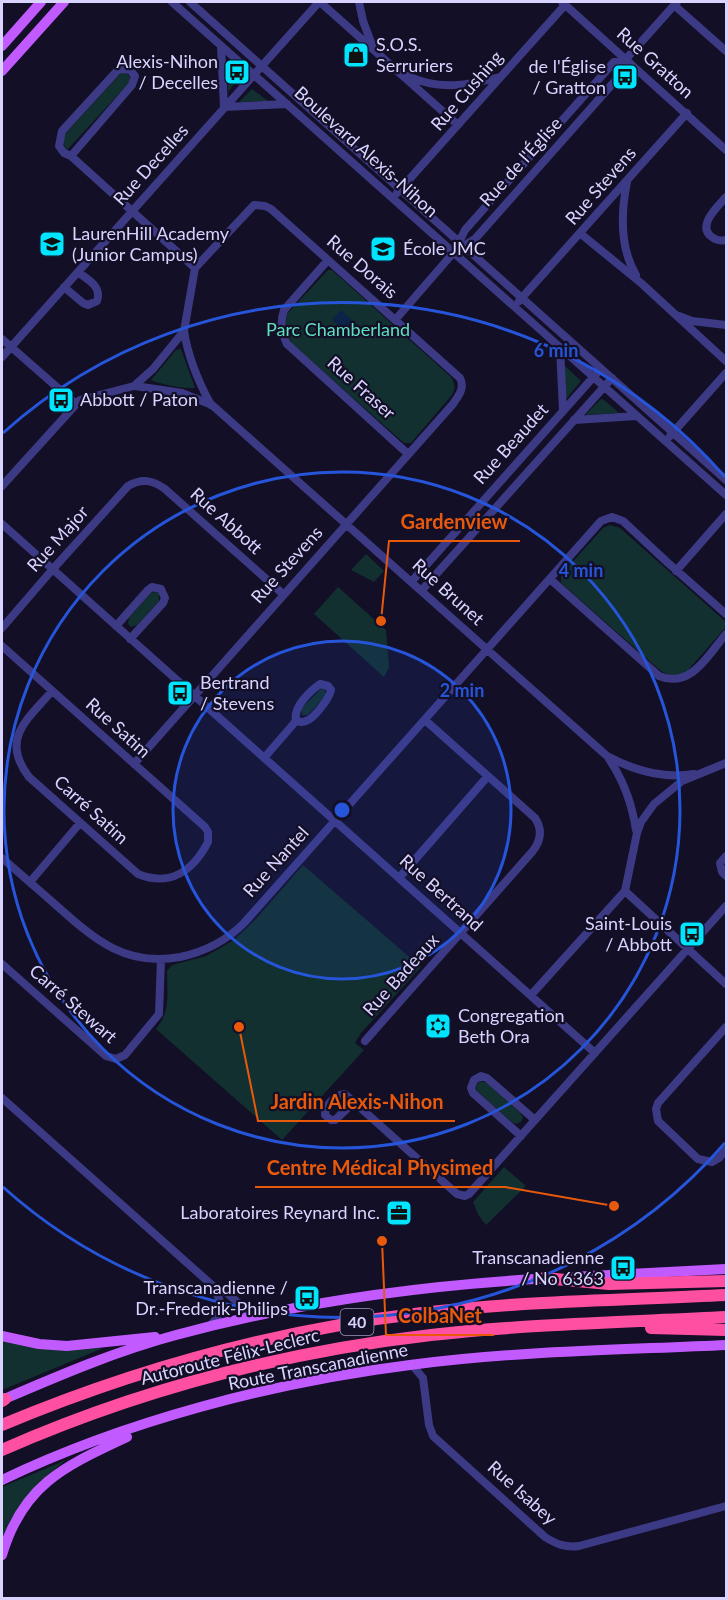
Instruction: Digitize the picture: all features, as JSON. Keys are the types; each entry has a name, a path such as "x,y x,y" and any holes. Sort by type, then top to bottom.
{"highway":[{"path":"544,1278 609,1284 726,1281"},
{"name":"Autoroute Félix-Leclerc","path":"2,1425 84,1393 162,1367 243,1345 321,1328 462,1309 726,1295"},
{"name":"Autoroute Félix-Leclerc","path":"2,1450 62,1425 190,1383 261,1364 337,1349 480,1330 726,1317"},
{"path":"560,1326 726,1330"}],"main road":[{"path":"2,46 41,2"},
{"path":"2,71 64,2"},
{"path":"3,1400 81,1368 173,1336 253,1316 338,1299 463,1283 726,1269"},
{"path":"2,1336 39,1344 67,1346 173,1336"},
{"name":"Route Transcanadienne","path":"2,1480 77,1447 236,1398 303,1383 432,1362 726,1345"},
{"path":"2,1555 8,1535 20,1513 50,1478 77,1460 171,1417"}],"street":[{"name":"Boulevard Alexis-Nihon","path":"172,2 726,495"},
{"name":"Boulevard Alexis-Nihon","path":"190,2 726,480"},
{"path":"320,2 402,73 458,126"},
{"name":"Rue Decelles","path":"2,357 261,65 320,2"},
{"path":"359,2 368,38 375,51"},
{"name":"Rue Gratton","path":"563,3 726,150"},
{"name":"Rue Cushing","path":"393,198 563,3"},
{"path":"676,3 726,51"},
{"name":"Rue de l'Église","path":"461,244 475,239 623,72 626,59 676,3"},
{"path":"221,46 224,107 287,104"},
{"name":"Rue de l'Église","path":"396,319 461,244 465,230 614,62 626,59"},
{"path":"2,486 75,403 85,398 134,386 153,369 184,331 195,268 71,156 64,153 59,146 62,131 117,71 126,68 130,70 135,76 132,85 71,156"},
{"path":"402,73 426,83 447,86 500,77"},
{"name":"Rue Stevens","path":"515,306 687,113"},
{"path":"627,181 624,238 630,265 641,283"},
{"path":"726,197 711,213 707,228 714,239 726,240"},
{"name":"Rue Dorais","path":"195,268 250,208 259,205 271,209 456,373 462,386"},
{"path":"581,234 641,283 726,361"},
{"name":"Rue Fraser","path":"328,260 285,310 281,318 282,335 286,344 408,453"},
{"path":"64,287 82,303 88,305 97,301 98,288 78,272"},
{"path":"676,315 692,321 726,325"},
{"name":"Rue Brunet","path":"184,331 190,357 212,405 607,756 618,772 628,795 637,833"},
{"path":"2,339 75,403"},
{"name":"Rue Beaudet","path":"560,347 563,411"},
{"name":"Rue Beaudet","path":"412,581 601,368"},
{"path":"666,441 726,373"},
{"name":"Rue Beaudet","path":"422,590 612,378"},
{"name":"Rue Brunet","path":"134,386 182,393 212,405"},
{"name":"Rue Stevens","path":"134,764 453,404 462,386"},
{"name":"Rue Beaudet","path":"574,420 637,416"},
{"name":"Rue Major","path":"2,628 128,486 136,481 144,480"},
{"name":"Rue Abbott","path":"144,480 165,489 283,594"},
{"path":"726,514 676,571 726,615"},
{"name":"Rue Nantel","path":"30,882 92,937 126,954 161,959 199,952 237,930 601,521 612,517 623,521 676,571"},
{"name":"Rue Bertrand","path":"2,524 595,1053"},
{"path":"550,579 659,676 667,680 685,679 692,674 726,634"},
{"path":"116,626 148,590 152,587 161,590 165,598 163,603 130,639"},
{"name":"Rue Satim","path":"2,646 205,827 209,837"},
{"path":"264,758 296,721 297,708 320,684 328,686 331,690 329,697 311,719 306,722 296,721"},
{"name":"Carré Satim","path":"52,691 18,731 16,755 21,767 29,777 138,874 149,878 160,880 170,878 187,868 206,848 209,837"},
{"path":"399,878 488,777 425,720"},
{"name":"Rue Brunet","path":"607,756 653,774 668,777 694,774"},
{"path":"531,995 625,891 637,833 641,822 654,804 675,785 694,774 726,763"},
{"name":"Rue Badeaux","path":"365,1041 537,846 541,831 535,818 488,777"},
{"path":"2,858 30,882 80,823"},
{"path":"726,856 720,863 722,872 726,876"},
{"path":"625,891 726,984"},
{"path":"354,1102 460,1196 469,1194 726,906"},
{"name":"Carré Stewart","path":"2,964 106,1056 116,1059 125,1055 159,1014 161,959"},
{"path":"726,1027 658,1103 656,1115 658,1120 698,1159 712,1162 726,1150"},
{"path":"521,1136 473,1093 471,1088 474,1080 481,1076 487,1078 535,1120"},
{"path":"2,1098 213,1286 226,1293 253,1316"},
{"path":"210,1326 221,1309 220,1299 213,1286"},
{"path":"412,1365 423,1378 432,1362"},
{"name":"Rue Isabey","path":"423,1378 429,1425 433,1436 545,1537 555,1543 579,1546 726,1506"}],"green space":[{"path":"226,64 240,76 228,92 228,90"},
{"path":"121,73 130,77 129,83 67,150 63,143 66,133"},
{"path":"252,89 268,101 239,102"},
{"name":"Parc Chamberland","path":"328,270 332,270 452,379 454,388 452,395 411,443 404,443 292,344 286,329 287,314"},
{"path":"181,349 195,388 172,386 151,380 176,350"},
{"path":"564,365 581,381 567,398 566,397"},
{"path":"601,399 604,400 619,413 585,415"},
{"path":"610,525 620,528 726,622 726,627 685,672 672,675 661,671 561,583 561,575 603,528"},
{"path":"366,554 384,571 374,582 351,570"},
{"path":"338,587 386,630 389,667 384,677 314,614"},
{"path":"151,593 159,593 159,601 137,625 131,627 128,624 129,618"},
{"path":"322,688 326,695 308,715 302,715 301,709"},
{"path":"303,865 421,967 361,1033 355,1043 364,1050 282,1140 156,1029 166,1008 167,971 172,965 206,956 234,940 256,919"},
{"path":"480,1081 487,1083 520,1113 523,1117 521,1122 515,1124 512,1122 477,1091 476,1086"},
{"path":"504,1167 526,1186 486,1225 473,1202"},
{"path":"2,1340 100,1347 101,1349 2,1390"},
{"path":"66,1460 44,1478 11,1519 2,1541 2,1487"}],"water":[{"path":"341,310 361,328 352,338 332,320"}],"place":[{"name":"S.O.S. Serruriers","path":"356,55"},
{"name":"Alexis-Nihon / Decelles","path":"237,72"},
{"name":"de l'Église / Gratton","path":"625,77"},
{"name":"LaurenHill Academy (Junior Campus)","path":"52,244"},
{"name":"École JMC","path":"383,249"},
{"name":"Abbott / Paton","path":"61,400"},
{"name":"Gardenview","path":"381,621"},
{"name":"Bertrand / Stevens","path":"180,693"},
{"name":"Saint-Louis / Abbott","path":"692,934"},
{"name":"Congregation Beth Ora","path":"438,1026"},
{"name":"Jardin Alexis-Nihon","path":"239,1027"},
{"name":"Centre Médical Physimed","path":"614,1206"},
{"name":"Laboratoires Reynard Inc.","path":"399,1213"},
{"name":"ColbaNet","path":"382,1241"},
{"name":"Transcanadienne / No 6363","path":"623,1268"},
{"name":"Transcanadienne / Dr.-Frederik-Philips","path":"307,1298"}]}
